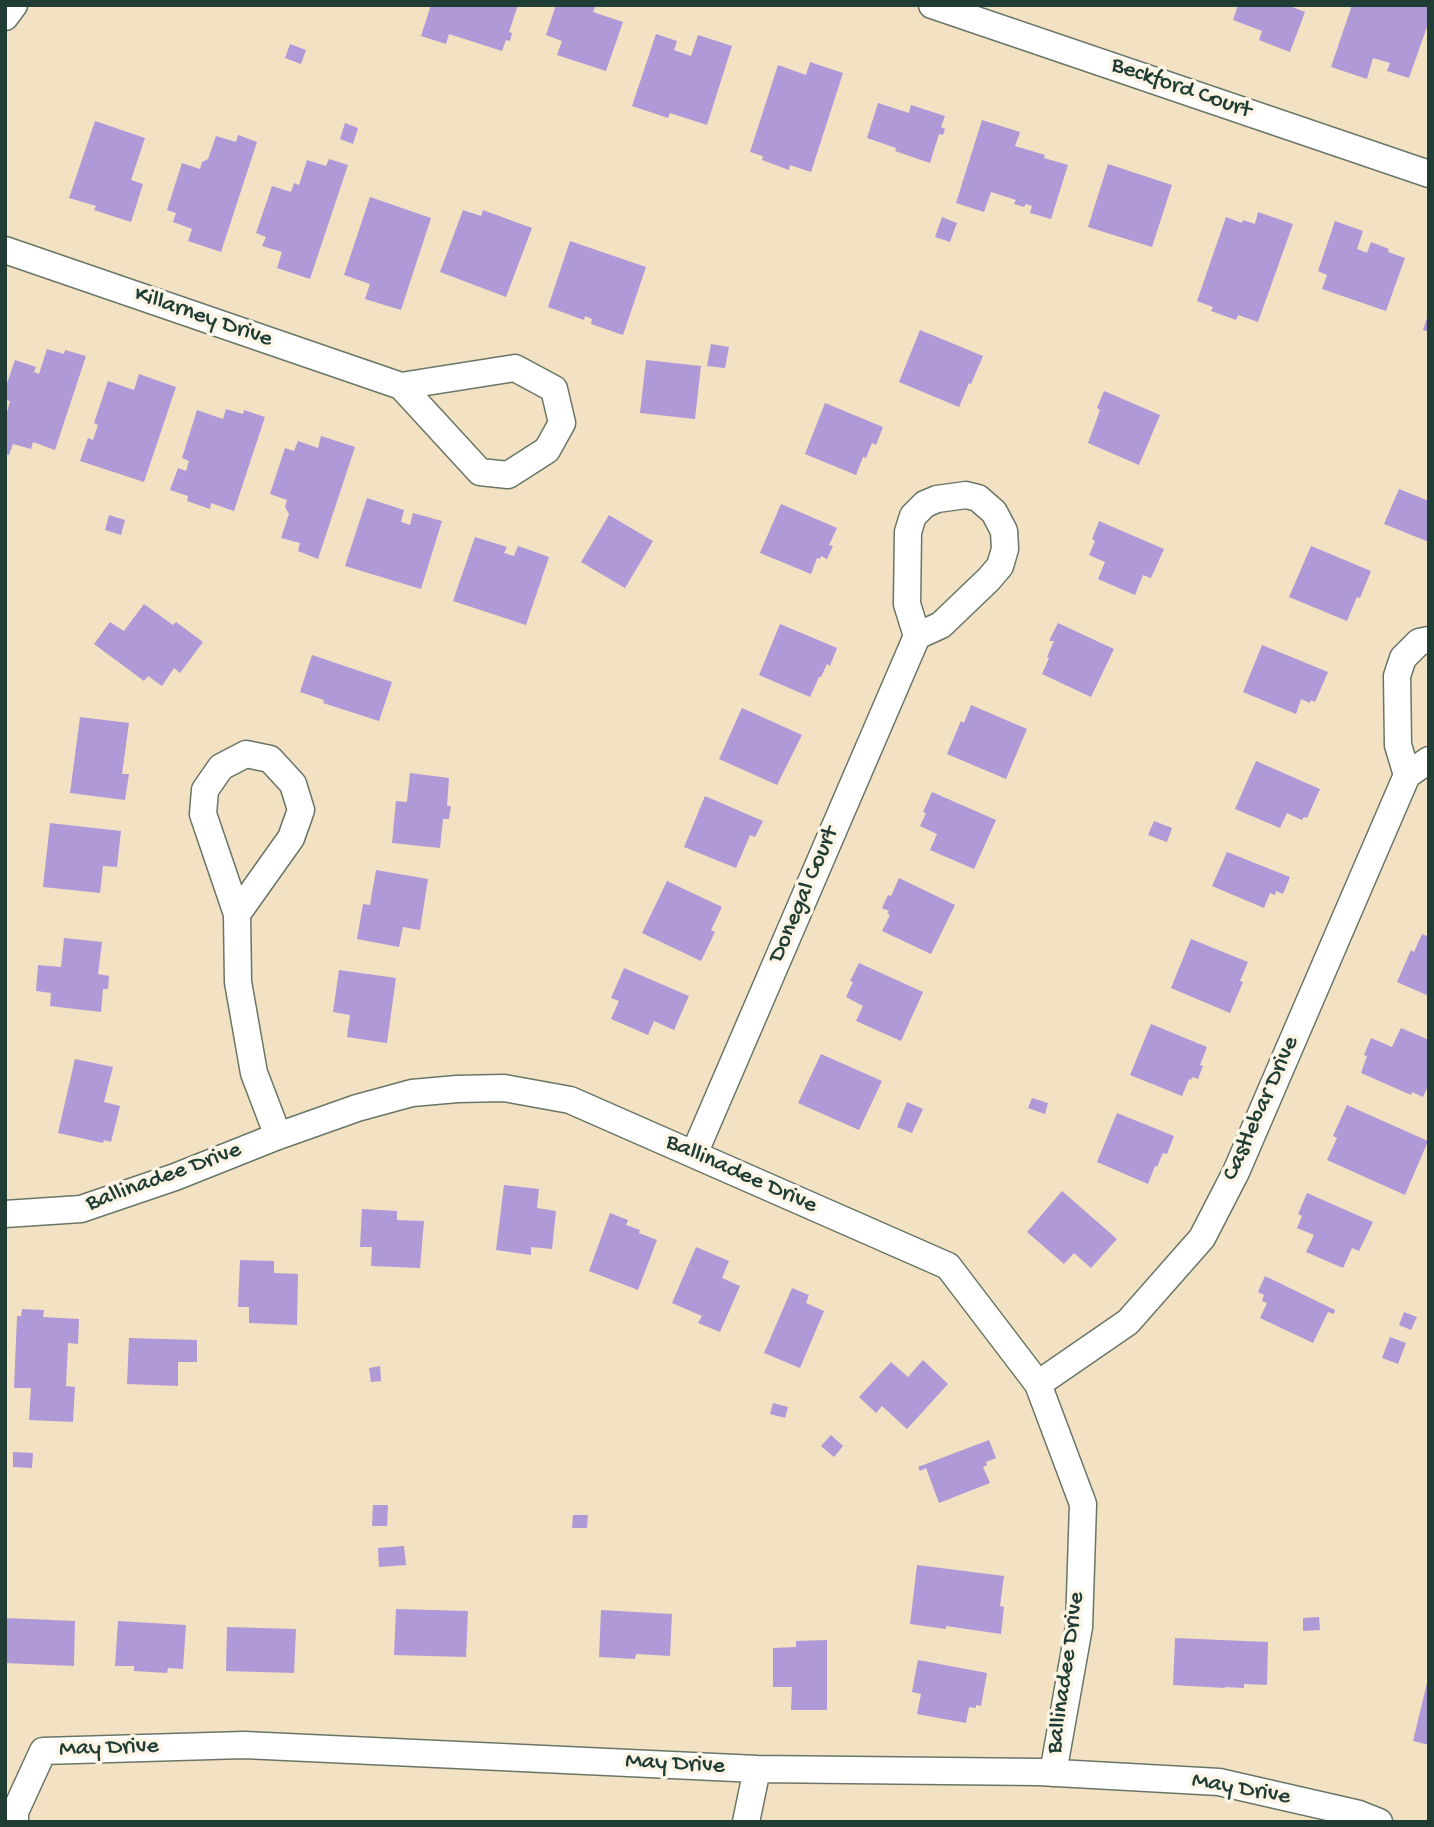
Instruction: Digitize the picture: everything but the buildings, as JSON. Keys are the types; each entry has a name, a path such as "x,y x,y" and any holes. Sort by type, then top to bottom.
{"street":[{"path":"5,17 14,5"},
{"name":"Beckford Court","path":"932,5 1429,174"},
{"name":"Killarney Drive","path":"5,250 401,386 515,368 554,389 562,423 547,450 508,475 480,472 401,386"},
{"path":"966,495 978,498 994,512 1004,531 1005,549 1000,566 941,625 917,636 907,604 908,533 913,516 925,504 937,499 966,495"},
{"name":"Donegal Court","path":"694,1154 917,636"},
{"path":"1429,640 1419,642 1403,658 1397,676 1398,745 1407,775 1429,760"},
{"path":"237,914 291,838 301,810 293,784 270,759 246,754 220,766 205,790 203,814 237,914 238,982 254,1073 278,1136"},
{"name":"Castlebar Drive","path":"1038,1384 1128,1322 1202,1238 1236,1172 1407,775"},
{"name":"Ballinadee Drive","path":"5,1214 81,1209 175,1177 357,1108 412,1093 504,1088 570,1100 948,1266 1038,1384 1083,1504 1079,1627 1053,1773"},
{"name":"May Drive","path":"15,1822 15,1812 43,1751 244,1745 757,1769 1053,1773 1219,1782 1359,1814 1379,1822"},
{"path":"746,1822 757,1769"}]}
